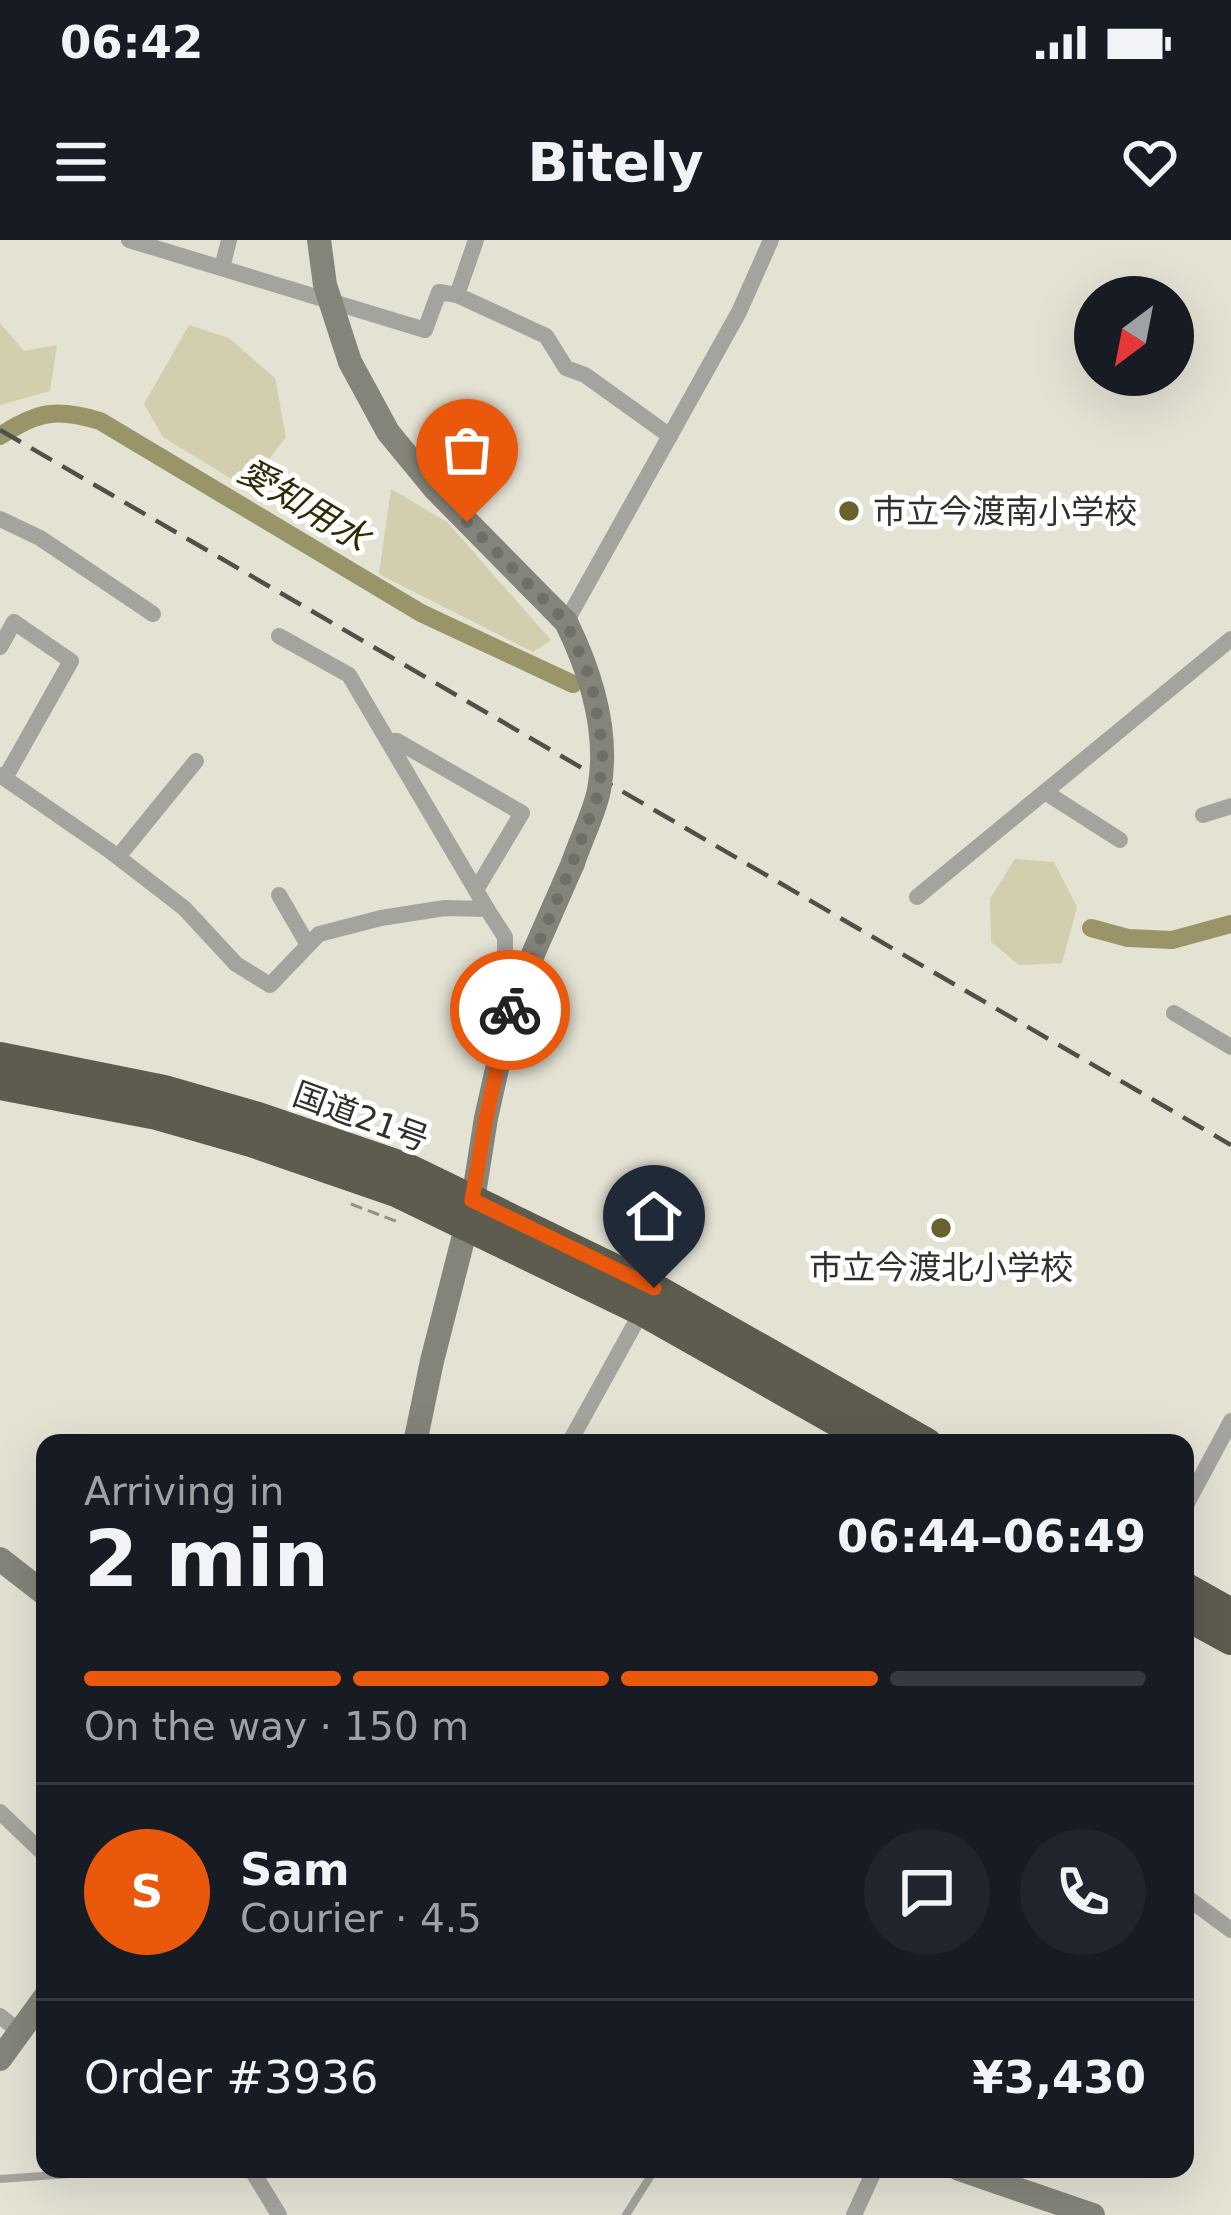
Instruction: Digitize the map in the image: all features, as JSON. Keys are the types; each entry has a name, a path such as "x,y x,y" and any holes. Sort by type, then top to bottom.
{"highway":[{"name":"国道21号","path":"0,1057 164,1090 407,1168 469,1213 859,1434"},
{"name":"国道21号","path":"0,1085 158,1115 469,1213 654,1288 911,1434"},
{"path":"1231,1600 1200,1607 1211,1635 1231,1644"}],"street":[{"path":"129,240 425,330 439,292 457,295 546,336 566,368 585,375 670,436"},
{"path":"222,268 229,240"},
{"path":"319,240 325,285 350,362 388,432 434,488 566,622 591,680 603,750 599,792 512,1002 418,1434"},
{"path":"457,295 476,240"},
{"path":"566,622 739,312 771,240"},
{"path":"0,518 40,538 153,614"},
{"path":"0,646 14,622 71,661 3,777 184,908 236,964 270,985 319,934 445,908 487,908"},
{"path":"279,636 349,675 505,937 512,1002"},
{"path":"917,897 1231,639"},
{"path":"388,741 397,741 522,813 476,890"},
{"path":"118,857 196,761"},
{"path":"1045,792 1120,840"},
{"path":"1203,815 1231,806"},
{"path":"279,895 308,946"},
{"path":"1174,1013 1231,1047"},
{"path":"574,1434 642,1311"},
{"path":"1194,1490 1231,1421"},
{"path":"0,1559 36,1587"},
{"path":"0,1812 36,1846"},
{"path":"1194,1903 1231,1930"},
{"path":"0,2059 10,2024 36,2004"},
{"path":"257,2178 280,2215"},
{"path":"854,2215 871,2178"},
{"path":"985,2178 1093,2215"}],"lane":[{"path":"0,2179 36,2176"},
{"path":"626,2215 649,2178"}],"path":[{"path":"351,1204 398,1222"}],"shaded area":[{"path":"0,323 24,351 57,345 50,391 0,405"},
{"path":"189,325 229,338 275,378 286,437 243,486 163,437 144,404"},
{"path":"391,489 447,522 551,640 533,652 379,574"},
{"path":"1015,859 1054,862 1077,907 1062,963 1019,965 991,942 990,899"}],"waterway":[{"name":"愛知用水","path":"0,436 48,414 100,421 421,613 573,684"},
{"name":"愛知用水","path":"1091,928 1128,938 1172,940 1231,924"}],"railway":[{"path":"0,430 1231,1145"}],"way so far":[{"path":"467,522 566,622 591,680 603,750 599,792 510,1010"}],"place":[{"name":"市立今渡南小学校","path":"849,511"},
{"name":"市立今渡北小学校","path":"941,1228"}],"route":[{"path":"510,1010 472,1200 654,1288"}]}
